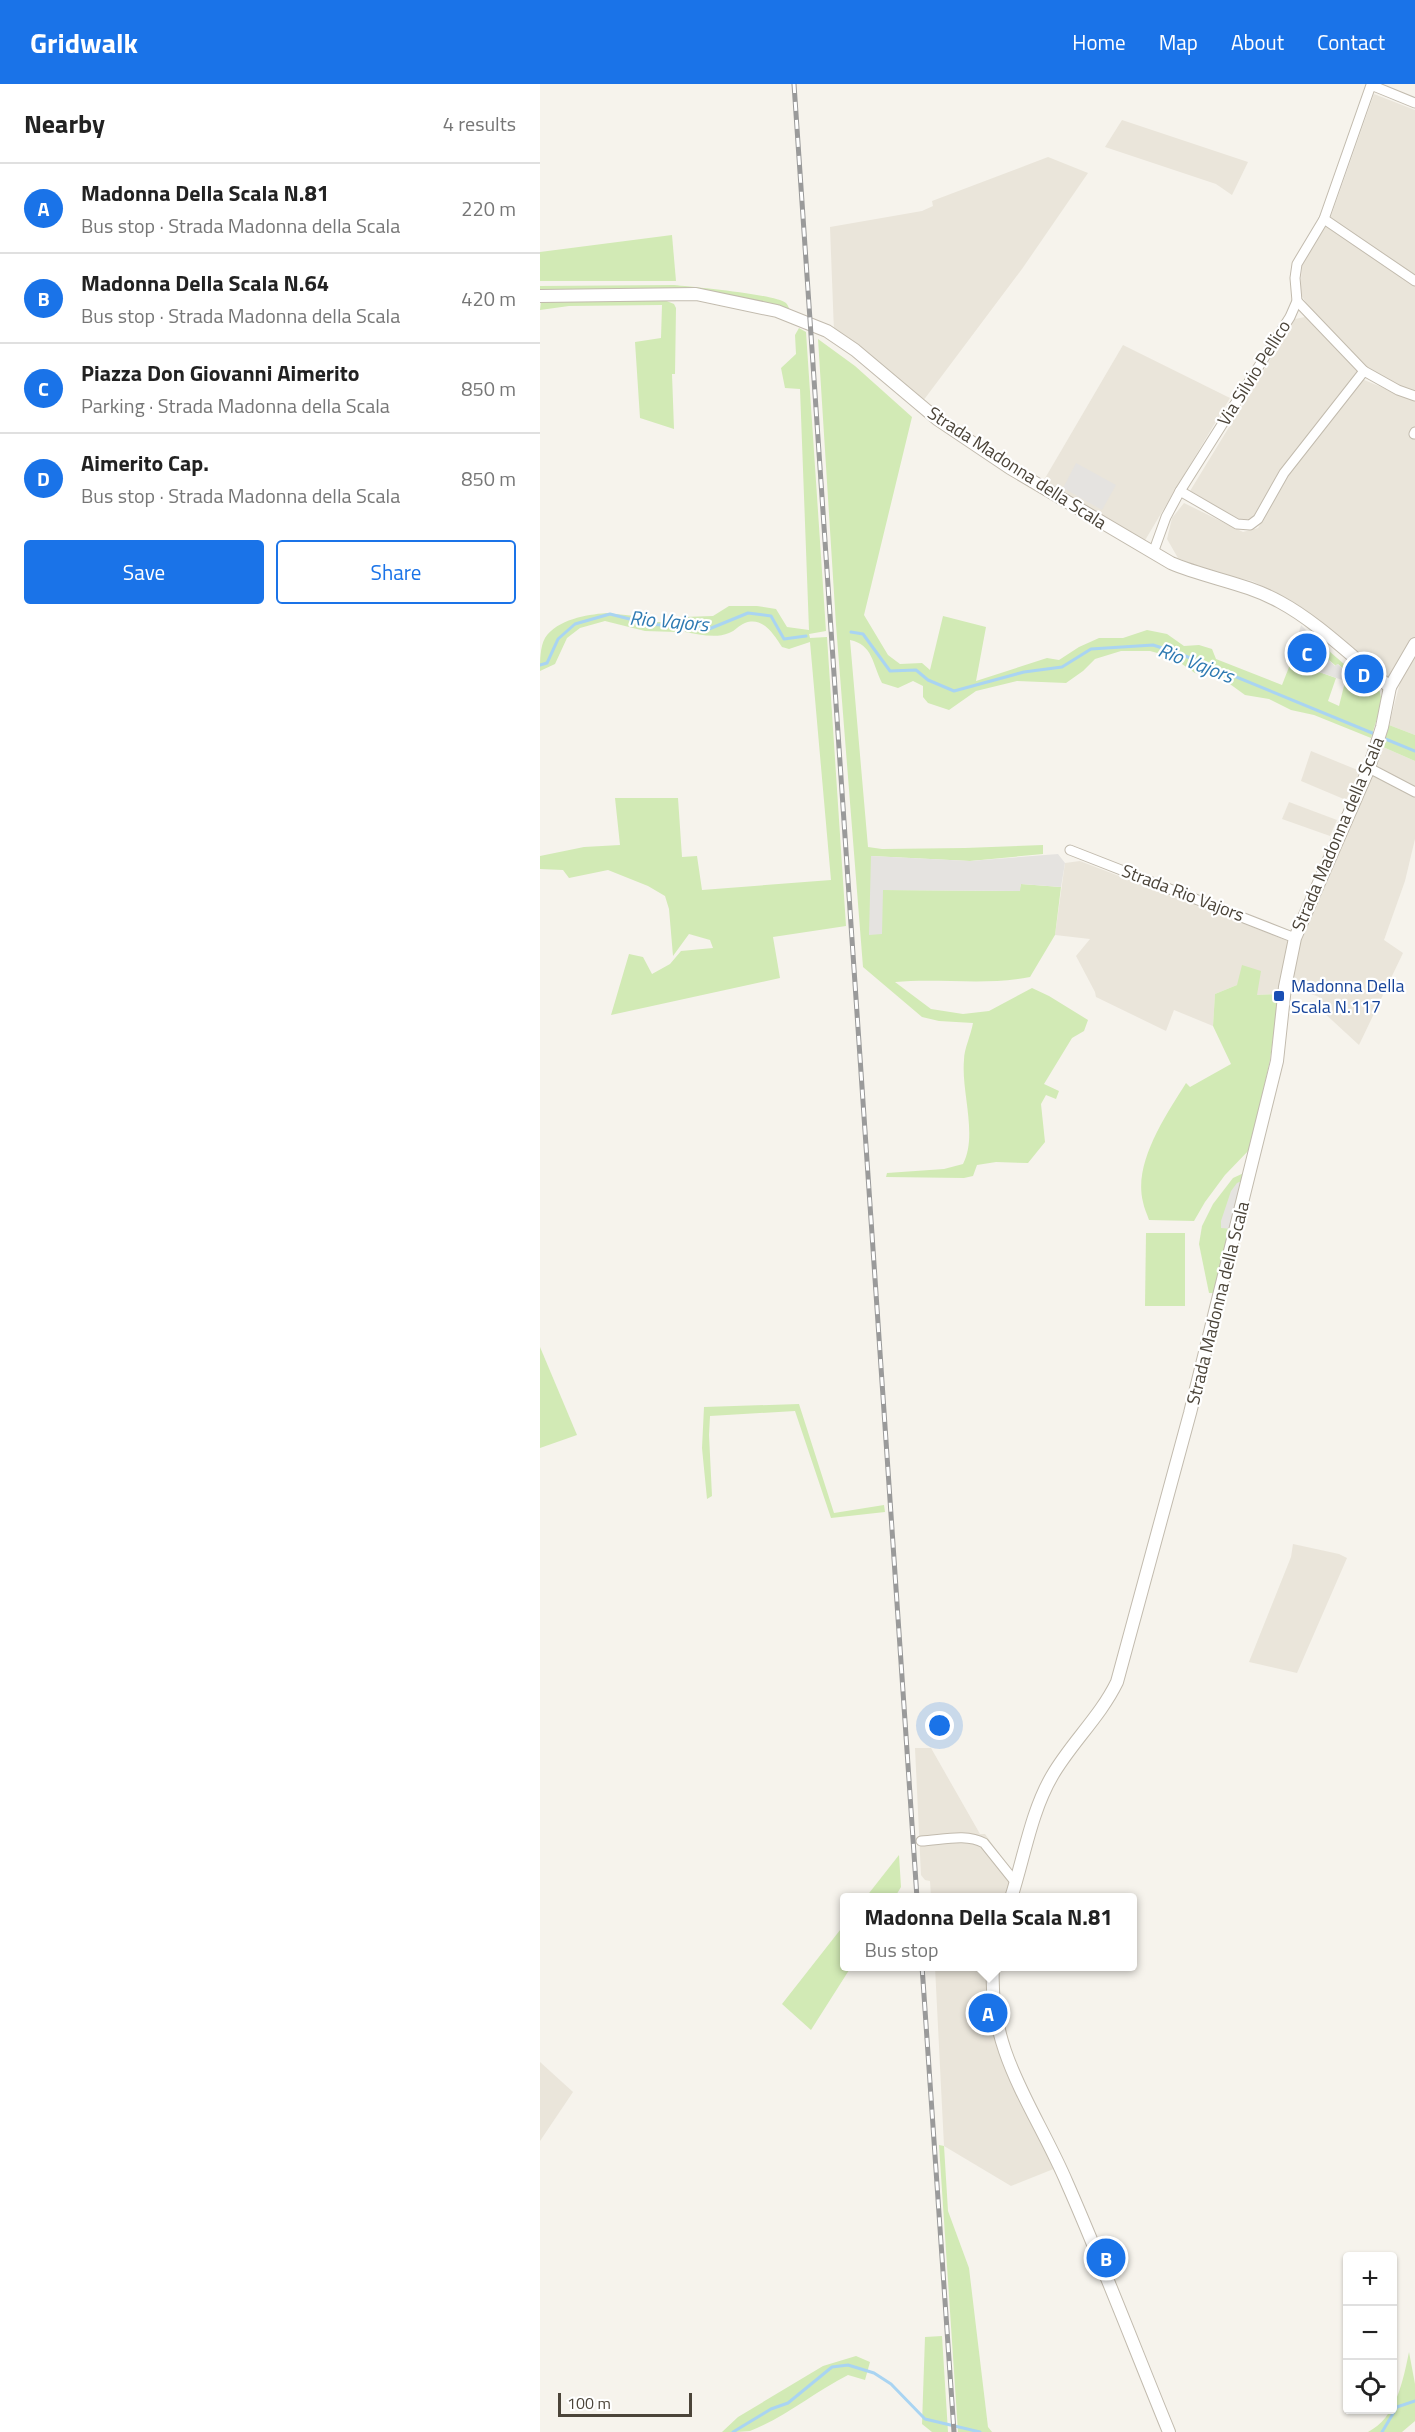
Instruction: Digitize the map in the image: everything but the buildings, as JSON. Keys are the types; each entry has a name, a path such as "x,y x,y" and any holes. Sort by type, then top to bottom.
{"street":[{"path":"1371,85 1415,104"},
{"name":"Via Silvio Pellico","path":"1153,553 1166,517 1180,491 1290,317 1297,302 1295,278 1297,264 1324,219 1371,85"},
{"path":"1324,219 1415,281"},
{"name":"Strada Madonna della Scala","path":"540,296 696,294 777,311 827,331 855,351 937,419 1010,468 1153,553 1190,571 1240,585 1279,601 1301,614 1390,687 1383,727 1369,768 1294,938 1288,963 1275,1069 1190,1413 1117,1682 1107,1702 1065,1755 1051,1779 1042,1799 1013,1893"},
{"path":"1297,302 1364,371 1398,390 1415,396"},
{"path":"1180,491 1237,524 1250,525 1258,519 1284,473 1364,371"},
{"path":"1390,687 1415,644"},
{"path":"1369,768 1415,792"},
{"name":"Strada Rio Vajors","path":"1070,850 1294,938"},
{"path":"921,1841 977,1839 984,1843 1016,1883"},
{"path":"993,1971 993,2008 998,2035 1011,2069 1059,2164 1169,2432"}],"shaded area":[{"path":"1374,94 1415,110 1415,392 1390,382 1368,368 1313,314 1300,293 1302,265 1330,219"},
{"path":"1122,120 1248,162 1232,195 1216,184 1105,147"},
{"path":"1048,157 1088,173 1022,269 923,401 834,332 830,227 922,211 933,206 932,201"},
{"path":"1305,317 1359,371 1287,461 1253,517 1244,521 1231,518 1190,491 1295,319"},
{"path":"1123,345 1230,398 1144,542 1064,495 1044,480"},
{"path":"1362,379 1415,401 1415,642 1389,681 1292,601 1252,581 1206,571 1178,558 1167,539 1172,518 1184,503 1243,532 1258,528 1287,477"},
{"path":"1076,463 1116,485 1102,510 1063,488"},
{"path":"1301,625 1314,638 1310,644 1335,666 1337,664 1349,673 1352,671 1362,673 1356,680 1345,681 1291,662"},
{"path":"1415,652 1415,735 1389,725 1402,675"},
{"path":"1383,747 1415,761 1415,788 1375,769"},
{"path":"1311,751 1360,771 1346,800 1301,781"},
{"path":"1371,773 1415,794 1415,839 1405,881 1384,940 1403,953 1359,1045 1321,1010 1319,997 1291,986 1296,954 1311,913"},
{"path":"1289,802 1337,820 1330,836 1282,819"},
{"path":"1058,854 1065,863 1061,887 1021,884 1020,891 883,890 882,934 869,935 871,856 970,861"},
{"path":"1080,861 1288,941 1279,994 1257,995 1237,985 1215,994 1213,1026 1174,1010 1166,1031 1096,997 1076,956 1090,939 1055,935 1065,863"},
{"path":"1244,1180 1232,1229 1221,1228 1221,1221 1231,1191 1237,1183"},
{"path":"1293,1544 1339,1554 1347,1558 1297,1673 1249,1662 1291,1557"},
{"path":"915,1748 931,1748 980,1834 985,1834 1011,1871 1009,1893 931,1893 930,1881 925,1880 921,1875"},
{"path":"935,1971 993,1971 994,2029 1056,2168 1011,2186 944,2146"},
{"path":"540,2062 573,2092 540,2141"}],"green space":[{"path":"672,235 676,281 540,281 540,252"},
{"path":"674,285 766,297 786,303 791,311 713,294 540,293 540,286"},
{"path":"664,300 674,304 676,308 675,374 672,374 674,429 640,418 635,342 661,338 662,305 569,306 540,310 541,302"},
{"path":"799,328 806,332 826,631 809,634 810,638 827,637 846,926 773,937 780,978 611,1015 629,954 643,957 652,974 670,964 681,951 713,948 710,940 689,934 673,956 669,909 665,896 648,886 608,870 569,878 563,870 540,869 540,856 584,847 620,845 615,798 678,798 682,857 697,856 702,890 831,880 810,642 789,649 782,647 763,624 757,622 743,624 729,633 718,636 685,632 683,617 713,616 729,606 757,606 776,609 787,627 809,630 800,389 785,388 781,368 796,354 795,335"},
{"path":"818,339 855,366 912,417 864,615 888,655 900,664 922,663 930,670 943,616 986,627 976,681 1047,658 1059,660 1099,638 1123,638 1147,630 1167,634 1184,646 1199,645 1212,649 1216,659 1282,685 1291,662 1336,678 1328,701 1339,706 1345,682 1356,680 1362,673 1379,688 1382,702 1371,738 1314,715 1291,710 1269,699 1245,695 1223,679 1195,673 1172,657 1150,651 1121,651 1095,659 1066,683 1017,681 976,691 949,710 928,703 923,697 923,686 913,681 898,688 882,683 868,651 858,642 850,640 868,847 882,849 1043,845 1043,854 970,861 871,856 882,934 882,890 1019,891 1021,884 1061,887 1055,935 1030,977 997,981 895,982 931,1009 963,1014 989,1011 1032,988 1088,1020 1084,1031 1072,1038 1044,1084 1059,1091 1056,1099 1046,1095 1041,1104 1045,1142 1028,1163 996,1162 977,1165 973,1176 964,1178 886,1177 887,1173 944,1169 963,1164 969,1140 964,1060 973,1023 939,1021 922,1017 863,967 836,625"},
{"path":"606,613 635,616 650,622 678,622 676,632 645,631 605,621 580,628 567,638 555,664 540,671 545,638 557,626 573,619"},
{"path":"1314,638 1352,671 1349,674 1338,664 1336,666 1310,644"},
{"path":"1389,725 1415,735 1415,761 1383,747"},
{"path":"1242,965 1261,971 1257,995 1279,994 1270,1060 1250,1149 1225,1175 1194,1221 1149,1220 1143,1204 1141,1187 1147,1156 1161,1124 1186,1083 1190,1087 1231,1064 1213,1026 1215,994 1237,985"},
{"path":"1246,1172 1216,1293 1209,1293 1199,1244 1202,1226 1213,1204 1233,1178"},
{"path":"1146,1233 1185,1233 1185,1306 1145,1306"},
{"path":"540,1347 577,1435 540,1448"},
{"path":"799,1404 834,1513 884,1505 885,1512 831,1518 795,1411 710,1416 712,1496 707,1499 702,1448 704,1407"},
{"path":"899,1855 901,1887 897,1893 869,1893"},
{"path":"840,1930 840,1971 848,1971 811,2030 782,2004"},
{"path":"939,2145 944,2146 948,2211 969,2268 988,2427 992,2432 958,2432"},
{"path":"942,2336 948,2432 932,2432 922,2424 925,2337"},
{"path":"1409,2352 1415,2384 1415,2421 1402,2432 1368,2432 1378,2426 1388,2414 1397,2414 1397,2398"},
{"path":"856,2356 870,2362 865,2380 848,2375 763,2426 750,2431 722,2432 738,2417 823,2366"}],"waterway":[{"name":"Rio Vajors","path":"540,665 547,663 558,639 575,624 610,614 649,624 709,629 748,613 771,616 784,639 806,636"},
{"name":"Rio Vajors","path":"851,632 863,634 890,671 916,670 928,680 954,691 1024,672 1062,667 1091,649 1153,645 1178,653 1377,735"},
{"name":"Rio Vajors","path":"1383,738 1415,751"},
{"path":"733,2432 771,2409 788,2403 832,2367 848,2365 874,2373 891,2384 925,2419 980,2432"},
{"path":"1382,2432 1397,2407 1415,2401"}],"railway":[{"path":"794,84 917,1893"},
{"path":"922,1971 954,2432"}],"place":[{"name":"Piazza Don Giovanni Aimerito","path":"1307,653"},
{"name":"Aimerito Cap.","path":"1364,674"},
{"name":"Madonna Della Scala N.117","path":"1279,996"},
{"name":"Madonna Della Scala N.81","path":"988,2013"},
{"name":"Madonna Della Scala N.64","path":"1106,2258"}]}
